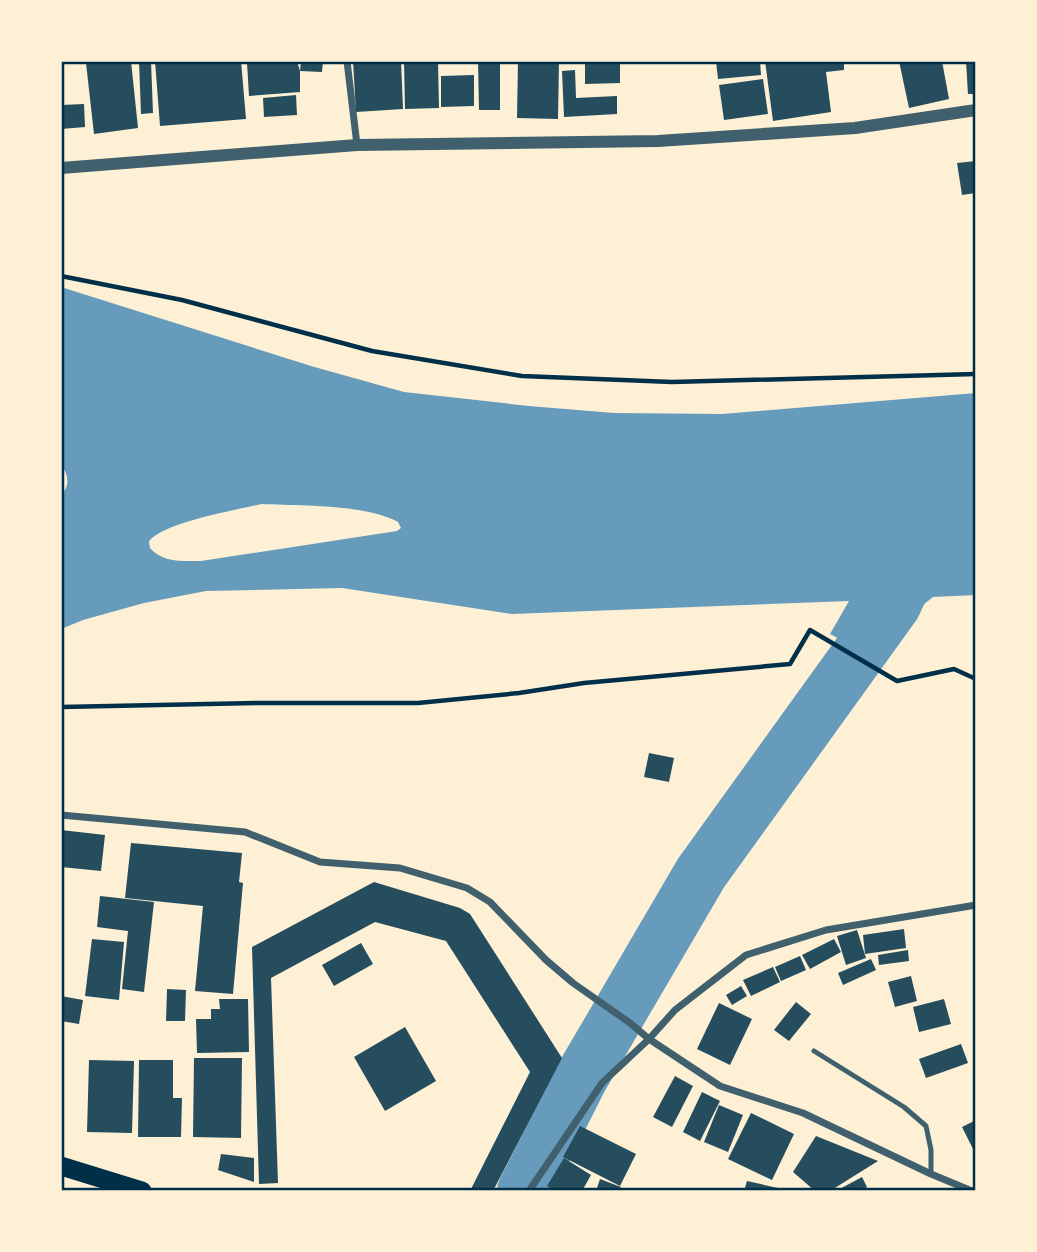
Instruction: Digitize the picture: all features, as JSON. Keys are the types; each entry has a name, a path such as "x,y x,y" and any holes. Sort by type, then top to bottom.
{"highway":[{"path":"61,1166 142,1191"}],"street":[{"path":"348,61 357,145"},
{"path":"61,168 357,145 658,141 855,128 976,110"},
{"path":"61,815 245,832 320,862 400,868 441,878 467,888 490,902 546,960 573,983 720,1087 803,1113 972,1191"},
{"path":"529,1191 602,1083 649,1039 675,1010 746,955 826,930 976,905"}],"lane":[{"path":"814,1051 904,1107 926,1126 931,1150 931,1174"}],"path":[{"path":"61,276 182,300 372,351 522,376 671,382 976,374"},
{"path":"61,707 418,703 471,699 584,683 790,664 810,631 897,681 954,669 976,679"}],"water":[{"path":"61,287 311,366 404,392 614,413 722,414 976,393 976,595 933,597 918,609 885,663 830,634 849,601 512,614 342,588 206,591 144,603 61,629 61,495 67,480 61,465","holes":["262,504 351,509 384,516 398,522 401,528 397,531 201,561 167,559 150,548 149,541 170,528 219,513"]}],"building":[{"path":"131,61 138,128 94,134 86,63"},
{"path":"139,61 151,61 153,113 141,114"},
{"path":"155,61 241,61 246,119 160,126"},
{"path":"297,61 300,92 249,96 247,63"},
{"path":"301,61 323,61 322,72 300,71"},
{"path":"353,61 401,61 403,109 356,112"},
{"path":"404,61 438,61 439,108 405,109"},
{"path":"478,61 500,61 500,110 479,110"},
{"path":"518,61 559,61 558,119 517,118"},
{"path":"585,61 620,61 620,83 585,84"},
{"path":"716,61 760,61 761,75 718,79"},
{"path":"765,61 844,61 844,70 826,72 831,112 773,121"},
{"path":"899,61 942,61 949,99 909,108"},
{"path":"966,61 976,61 976,94 968,94"},
{"path":"575,70 576,98 617,96 617,114 564,117 562,71"},
{"path":"474,75 474,106 441,107 441,76"},
{"path":"763,79 768,114 724,120 719,85"},
{"path":"296,95 297,115 264,117 263,98"},
{"path":"84,104 85,127 61,129 61,105"},
{"path":"976,161 976,193 962,195 957,163"},
{"path":"649,753 674,758 669,782 644,777"},
{"path":"61,830 105,835 101,871 61,867"},
{"path":"131,843 242,853 239,882 243,883 233,994 195,991 203,906 125,898"},
{"path":"374,882 460,908 470,914 562,1058 493,1191 470,1191 530,1072 446,941 375,922 271,978 278,1183 259,1184 252,947"},
{"path":"100,896 154,902 144,992 122,989 128,931 97,927"},
{"path":"904,929 906,948 865,954 863,935"},
{"path":"857,930 866,958 846,965 837,936"},
{"path":"92,939 124,942 119,1000 85,996"},
{"path":"834,939 841,952 810,969 802,955"},
{"path":"361,943 373,964 334,986 322,965"},
{"path":"908,950 909,961 879,965 878,955"},
{"path":"800,956 806,970 781,981 775,967"},
{"path":"871,959 876,970 843,985 838,973"},
{"path":"773,967 780,982 751,996 743,980"},
{"path":"911,976 917,1001 895,1007 888,982"},
{"path":"741,986 747,996 732,1005 726,995"},
{"path":"167,989 186,990 185,1021 166,1021"},
{"path":"61,996 83,1000 79,1024 61,1021"},
{"path":"219,999 248,999 249,1052 197,1053 196,1019 211,1019 211,1009 220,1009"},
{"path":"944,999 951,1024 919,1032 913,1007"},
{"path":"796,1002 811,1014 789,1041 774,1030"},
{"path":"719,1003 752,1019 730,1065 697,1049"},
{"path":"405,1027 436,1081 385,1111 354,1057"},
{"path":"961,1044 968,1063 926,1078 919,1059"},
{"path":"194,1058 242,1058 241,1138 193,1137"},
{"path":"89,1060 134,1061 132,1133 87,1132"},
{"path":"139,1060 173,1060 173,1098 182,1098 181,1137 138,1137"},
{"path":"675,1076 693,1086 672,1127 653,1117"},
{"path":"702,1092 720,1101 700,1141 683,1132"},
{"path":"719,1105 743,1115 728,1152 704,1142"},
{"path":"751,1113 794,1134 772,1180 728,1159"},
{"path":"976,1120 976,1155 962,1127"},
{"path":"580,1126 636,1154 620,1186 563,1157"},
{"path":"816,1136 878,1161 830,1191 815,1191 793,1172"},
{"path":"221,1154 254,1158 254,1182 218,1170"},
{"path":"564,1158 591,1175 582,1191 555,1191 547,1186"},
{"path":"862,1177 867,1187 861,1191 836,1191"},
{"path":"600,1179 621,1187 619,1191 596,1191"},
{"path":"747,1181 778,1188 777,1191 744,1191"}],"waterway":[{"path":"524,1191 581,1078 701,873 894,605 902,588"}]}
